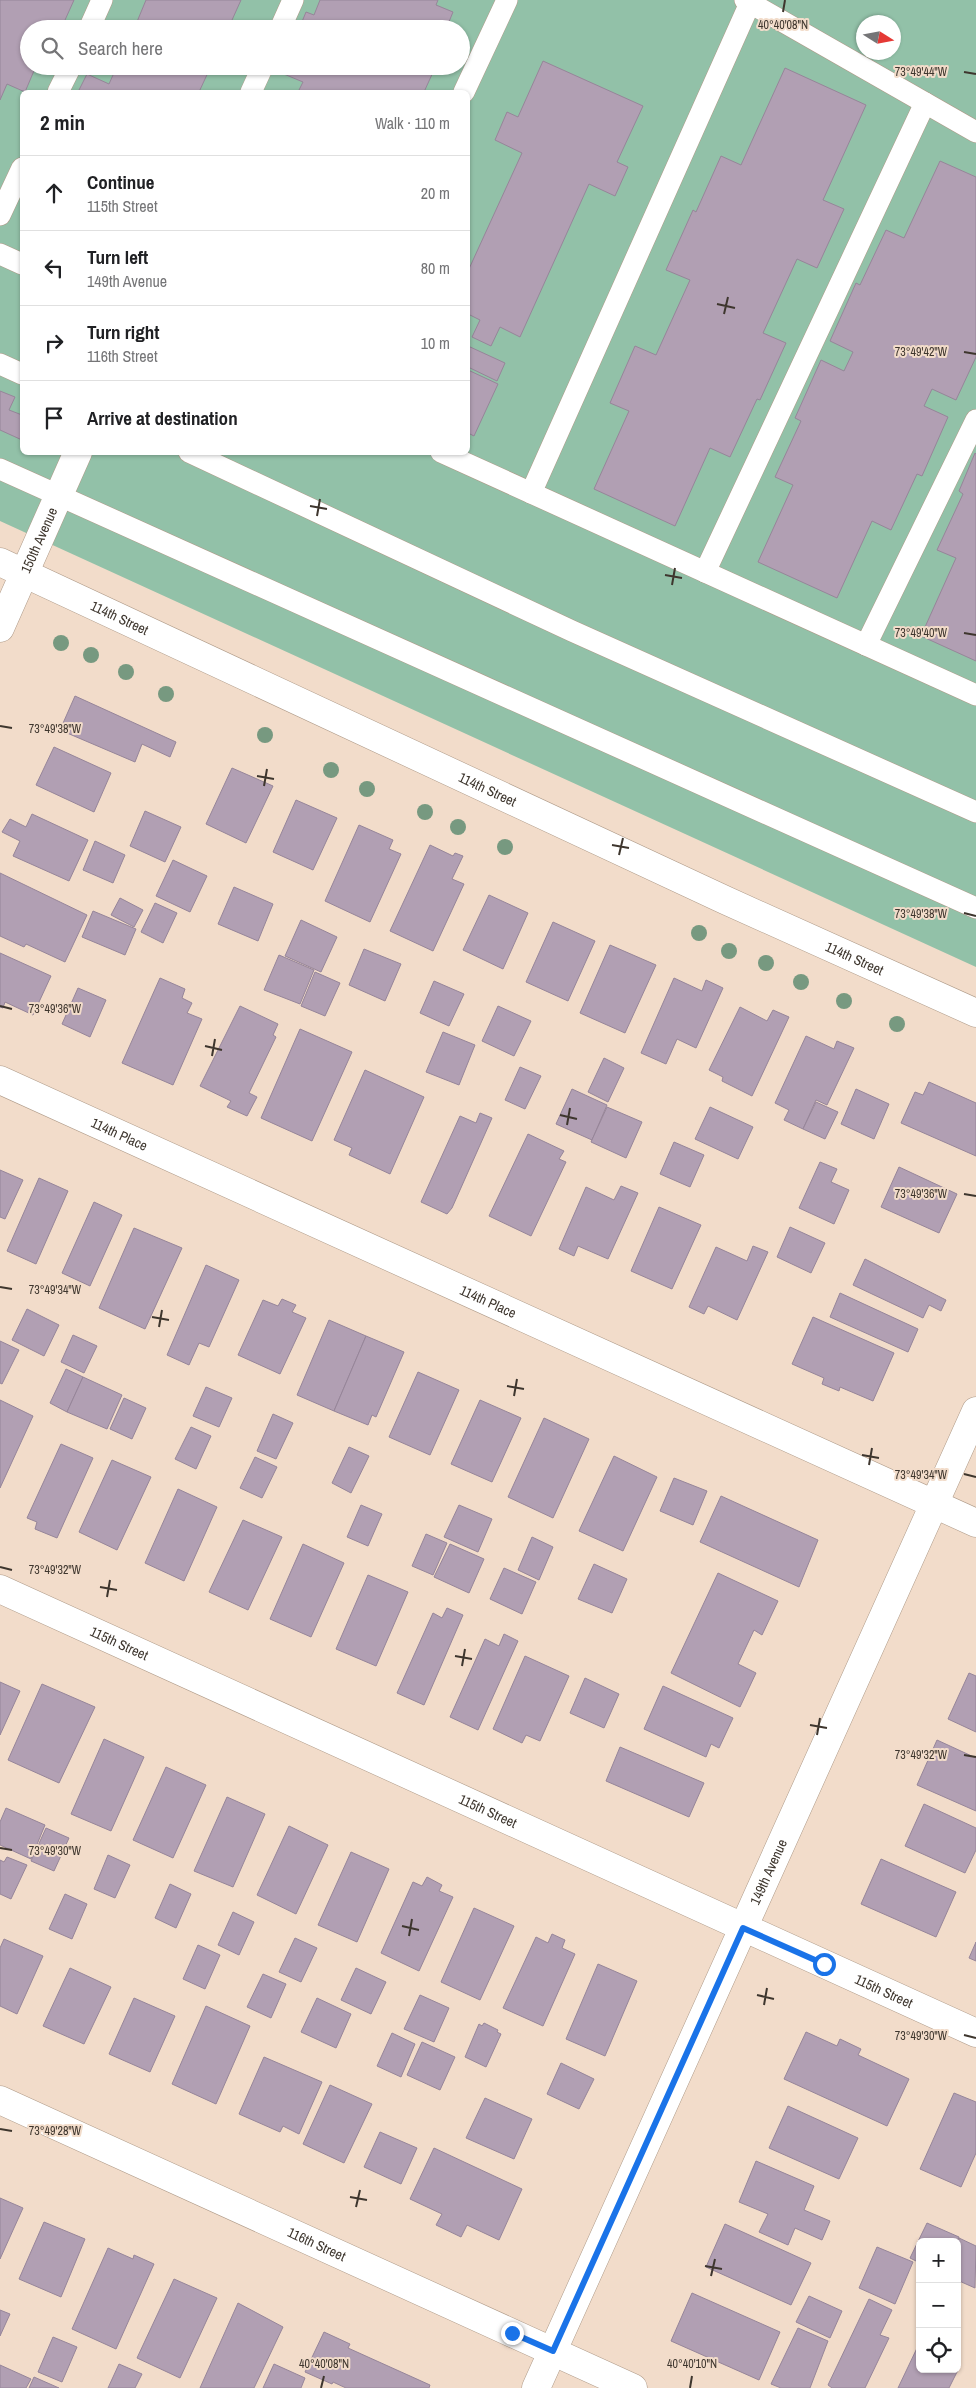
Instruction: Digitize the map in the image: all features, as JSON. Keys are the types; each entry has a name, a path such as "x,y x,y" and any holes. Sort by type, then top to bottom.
{"street":[{"name":"150th Avenue","path":"0,628 12,568 58,496 77,455"},
{"name":"114th Street","path":"12,568 716,896 976,1013"},
{"name":"114th Place","path":"0,1080 976,1523"},
{"name":"149th Avenue","path":"536,2388 976,1411"},
{"name":"115th Street","path":"0,1589 976,2033"},
{"name":"116th Street","path":"0,2100 633,2388"}],"lane":[{"path":"93,20 102,0"},
{"path":"284,20 293,0"},
{"path":"465,90 507,0"},
{"path":"531,493 748,2 976,132"},
{"path":"59,90 66,75"},
{"path":"252,90 259,75"},
{"path":"705,572 925,103"},
{"path":"0,215 20,172"},
{"path":"0,254 20,263"},
{"path":"0,364 20,373"},
{"path":"866,645 976,420"},
{"path":"195,455 572,631 976,812"},
{"path":"448,455 976,695"},
{"path":"0,469 976,908"}],"green space":[{"path":"0,0 976,0 976,967 0,521"}],"building":[{"path":"0,0 74,0 65,20 20,20 20,75 32,75 26,90 20,90 7,84 0,100"},
{"path":"146,0 241,0 232,20 138,20"},
{"path":"320,0 438,0 436,5 453,12 450,20 303,20 306,12 314,15"},
{"path":"543,61 643,106 617,162 628,167 615,196 589,184 520,337 500,327 491,346 472,337 480,320 470,315 470,267 522,153 495,140 507,112 518,117"},
{"path":"785,68 866,105 823,200 844,209 817,268 797,259 763,333 786,343 760,400 757,399 730,457 710,448 675,526 594,489 629,411 610,403 635,346 656,355 690,280 666,270 693,210 696,212 721,156 741,165"},
{"path":"86,75 109,84 113,75 207,75 200,90 79,90"},
{"path":"286,75 432,75 425,90 299,90 303,82"},
{"path":"940,161 976,177 976,357 956,400 932,389 924,406 948,417 922,476 917,474 891,530 872,521 837,598 758,562 793,485 775,477 801,421 795,418 821,360 844,371 853,352 830,341 856,283 860,285 886,230 904,238"},
{"path":"470,347 505,363 497,381 470,368"},
{"path":"470,371 498,384 474,436 470,434"},
{"path":"0,391 15,397 9,410 20,414 20,439 0,430"},
{"path":"975,453 976,661 921,636 956,558 937,550 963,494 959,491"},
{"path":"75,696 176,742 170,757 142,744 135,762 60,730"},
{"path":"54,747 111,773 94,812 36,785"},
{"path":"232,768 273,786 246,843 206,824"},
{"path":"296,800 337,818 313,870 273,852"},
{"path":"145,811 181,827 165,862 130,846"},
{"path":"32,814 88,840 69,881 13,856 20,841 2,832 10,819 26,827"},
{"path":"359,825 393,840 389,849 401,854 370,922 325,901"},
{"path":"95,841 125,855 113,883 83,870"},
{"path":"430,845 453,856 455,853 463,856 452,879 464,884 433,951 390,931"},
{"path":"173,860 207,876 190,912 156,896"},
{"path":"0,873 87,915 65,962 26,944 24,947 0,936"},
{"path":"234,887 273,904 258,941 218,924"},
{"path":"489,895 528,913 503,969 463,950"},
{"path":"120,898 143,910 134,927 111,915"},
{"path":"155,903 177,913 163,943 141,932"},
{"path":"93,911 136,929 125,955 82,937"},
{"path":"301,920 337,937 321,972 285,956"},
{"path":"553,922 595,941 568,1001 526,982"},
{"path":"610,945 656,965 625,1033 580,1013"},
{"path":"364,949 401,964 385,1001 349,985"},
{"path":"0,953 51,976 33,1015 5,1002 3,1008 0,1007"},
{"path":"279,955 314,970 300,1004 264,990"},
{"path":"315,972 340,983 325,1016 301,1006"},
{"path":"160,978 185,989 182,998 192,1003 187,1013 202,1019 173,1085 122,1063"},
{"path":"674,978 702,991 706,980 723,988 696,1048 677,1039 666,1064 641,1053"},
{"path":"434,981 464,994 449,1026 420,1013"},
{"path":"78,988 106,1000 90,1037 62,1024"},
{"path":"240,1006 278,1024 273,1035 276,1037 249,1093 257,1097 247,1116 227,1107 231,1101 200,1086"},
{"path":"498,1006 531,1021 514,1056 482,1041"},
{"path":"740,1007 767,1021 773,1010 789,1017 752,1096 722,1081 723,1077 709,1070"},
{"path":"300,1029 352,1052 312,1141 261,1118"},
{"path":"443,1032 475,1045 459,1085 426,1072"},
{"path":"806,1036 834,1049 837,1041 854,1048 827,1105 816,1100 803,1129 784,1120 789,1110 775,1103"},
{"path":"604,1058 624,1068 608,1102 588,1092"},
{"path":"520,1067 541,1076 525,1109 505,1100"},
{"path":"365,1070 424,1097 390,1174 349,1155 352,1148 334,1140"},
{"path":"929,1082 976,1103 976,1156 901,1123 915,1092 923,1095"},
{"path":"572,1089 607,1105 592,1140 556,1124"},
{"path":"856,1089 889,1104 874,1139 841,1124"},
{"path":"816,1102 838,1112 825,1139 803,1129"},
{"path":"607,1107 642,1122 626,1158 591,1142"},
{"path":"710,1107 753,1127 738,1159 695,1139"},
{"path":"480,1113 492,1118 452,1208 447,1214 421,1202 460,1116 476,1123"},
{"path":"528,1134 564,1151 559,1159 566,1162 531,1236 489,1216"},
{"path":"674,1142 704,1155 690,1187 660,1174"},
{"path":"820,1162 837,1169 831,1182 849,1190 834,1224 799,1208"},
{"path":"899,1167 957,1194 939,1233 881,1207"},
{"path":"0,1170 23,1180 5,1219 0,1217"},
{"path":"39,1178 68,1191 36,1264 7,1251"},
{"path":"621,1186 638,1193 608,1259 578,1246 574,1256 559,1249 586,1187 614,1200"},
{"path":"94,1202 122,1215 90,1286 62,1273"},
{"path":"659,1207 701,1225 672,1289 631,1271"},
{"path":"790,1227 825,1243 811,1273 777,1257"},
{"path":"134,1228 182,1248 145,1329 99,1308"},
{"path":"753,1246 768,1252 737,1320 708,1306 704,1314 689,1307 716,1247 747,1261"},
{"path":"865,1259 946,1300 941,1311 929,1305 923,1318 853,1285"},
{"path":"206,1265 239,1280 209,1347 199,1343 189,1365 167,1355"},
{"path":"840,1293 918,1329 908,1352 830,1317"},
{"path":"282,1299 296,1305 292,1312 306,1318 280,1374 238,1355 263,1300 278,1306"},
{"path":"27,1309 59,1325 44,1356 12,1340"},
{"path":"813,1317 894,1353 873,1401 840,1387 839,1391 822,1384 824,1378 792,1364"},
{"path":"329,1320 366,1336 334,1411 297,1395"},
{"path":"73,1335 97,1346 84,1373 61,1362"},
{"path":"366,1336 404,1352 376,1417 372,1415 368,1425 334,1411"},
{"path":"0,1341 19,1350 2,1384 0,1383"},
{"path":"66,1369 83,1377 67,1412 50,1403"},
{"path":"418,1372 459,1390 430,1455 389,1437"},
{"path":"83,1377 122,1395 107,1429 67,1412"},
{"path":"206,1387 232,1398 219,1427 193,1416"},
{"path":"124,1398 146,1408 132,1439 110,1429"},
{"path":"0,1400 33,1416 0,1488"},
{"path":"480,1400 521,1418 492,1482 451,1464"},
{"path":"273,1414 293,1423 276,1459 257,1451"},
{"path":"544,1418 589,1439 553,1518 508,1497"},
{"path":"191,1427 211,1436 196,1469 175,1459"},
{"path":"61,1444 93,1458 57,1538 35,1529 37,1522 27,1518"},
{"path":"349,1447 369,1456 351,1493 332,1483"},
{"path":"614,1456 657,1477 623,1551 579,1531"},
{"path":"255,1457 277,1467 262,1498 240,1488"},
{"path":"112,1460 151,1477 117,1550 79,1532"},
{"path":"674,1478 707,1491 693,1525 660,1511"},
{"path":"178,1489 217,1507 184,1581 145,1563"},
{"path":"721,1496 818,1540 799,1587 700,1542"},
{"path":"361,1505 382,1514 368,1546 347,1537"},
{"path":"459,1505 492,1519 478,1552 444,1537"},
{"path":"243,1520 282,1537 248,1610 209,1592"},
{"path":"426,1534 447,1543 433,1575 412,1566"},
{"path":"532,1537 553,1547 539,1580 518,1570"},
{"path":"303,1544 344,1563 311,1637 270,1619"},
{"path":"450,1544 484,1559 469,1593 434,1577"},
{"path":"594,1564 627,1579 612,1613 578,1599"},
{"path":"504,1568 536,1582 522,1614 490,1599"},
{"path":"718,1573 778,1601 762,1635 754,1630 738,1664 756,1673 740,1707 671,1673"},
{"path":"368,1575 408,1592 376,1666 336,1649"},
{"path":"447,1608 463,1615 424,1705 397,1693 433,1613 442,1618"},
{"path":"504,1634 518,1641 478,1730 450,1717 485,1639 499,1646"},
{"path":"525,1656 569,1676 540,1741 526,1735 522,1743 493,1729"},
{"path":"969,1673 976,1676 976,1732 948,1719"},
{"path":"585,1678 619,1694 604,1728 570,1713"},
{"path":"0,1682 20,1691 0,1735"},
{"path":"42,1684 95,1707 59,1783 8,1760"},
{"path":"663,1686 733,1718 719,1748 711,1744 706,1757 644,1729"},
{"path":"104,1739 144,1757 111,1831 71,1814"},
{"path":"937,1740 976,1758 976,1811 917,1785"},
{"path":"620,1747 704,1783 689,1817 606,1781"},
{"path":"166,1767 206,1785 173,1858 133,1840"},
{"path":"227,1797 265,1814 233,1887 194,1871"},
{"path":"924,1804 976,1828 976,1850 965,1873 905,1846"},
{"path":"6,1808 45,1825 31,1859 0,1845 0,1822"},
{"path":"289,1826 328,1845 296,1914 257,1895"},
{"path":"46,1828 69,1838 54,1871 31,1861"},
{"path":"351,1852 389,1869 357,1942 318,1925"},
{"path":"108,1855 130,1865 115,1898 94,1889"},
{"path":"7,1857 27,1865 11,1899 0,1894 0,1860 4,1862"},
{"path":"881,1859 956,1892 936,1937 861,1904"},
{"path":"427,1877 442,1885 439,1891 453,1897 419,1971 381,1953 413,1882 422,1886"},
{"path":"170,1884 191,1894 176,1928 155,1918"},
{"path":"65,1894 87,1904 72,1939 49,1929"},
{"path":"474,1908 514,1926 480,2000 441,1982"},
{"path":"233,1912 254,1922 239,1955 218,1945"},
{"path":"552,1934 565,1940 562,1948 575,1954 543,2026 503,2008 536,1937 548,1943"},
{"path":"295,1938 317,1948 301,1982 279,1972"},
{"path":"4,1939 43,1956 17,2014 0,2006 0,1948"},
{"path":"976,1942 976,1961 969,1958"},
{"path":"198,1945 220,1955 205,1989 183,1979"},
{"path":"598,1964 637,1981 605,2056 566,2039"},
{"path":"70,1968 111,1987 84,2044 43,2026"},
{"path":"356,1968 386,1982 371,2014 341,2000"},
{"path":"263,1974 286,1984 271,2018 247,2007"},
{"path":"420,1995 449,2008 434,2042 404,2029"},
{"path":"134,1998 175,2016 150,2072 109,2054"},
{"path":"317,1998 351,2014 336,2048 301,2032"},
{"path":"206,2006 250,2026 216,2104 172,2084"},
{"path":"484,2023 498,2030 497,2032 501,2034 486,2067 465,2057 479,2024 482,2026"},
{"path":"806,2032 837,2046 840,2039 861,2049 858,2055 909,2079 887,2126 784,2079"},
{"path":"392,2033 415,2044 401,2077 377,2066"},
{"path":"422,2042 455,2057 440,2090 407,2075"},
{"path":"264,2057 322,2082 299,2134 283,2126 280,2132 239,2114"},
{"path":"561,2063 594,2079 579,2109 547,2094"},
{"path":"330,2085 372,2104 344,2163 303,2144"},
{"path":"954,2093 976,2102 976,2153 961,2187 920,2169"},
{"path":"485,2098 532,2119 514,2159 466,2138"},
{"path":"788,2106 858,2138 839,2179 769,2148"},
{"path":"380,2132 417,2148 401,2184 364,2167"},
{"path":"434,2148 522,2189 499,2240 467,2225 461,2237 436,2225 442,2214 410,2199"},
{"path":"756,2161 814,2186 804,2210 830,2221 822,2240 795,2228 788,2245 759,2232 768,2214 739,2202"},
{"path":"0,2198 23,2208 0,2259"},
{"path":"44,2222 85,2239 61,2297 19,2279"},
{"path":"927,2223 959,2237 959,2238 920,2238"},
{"path":"725,2224 811,2263 791,2305 706,2267"},
{"path":"961,2239 976,2246 975,2288 961,2282"},
{"path":"916,2246 916,2261 910,2258"},
{"path":"877,2247 913,2262 895,2304 859,2288"},
{"path":"108,2248 133,2259 134,2255 154,2264 116,2349 72,2329"},
{"path":"174,2279 217,2298 180,2378 137,2358"},
{"path":"692,2293 780,2332 759,2380 671,2341"},
{"path":"809,2296 842,2311 830,2338 796,2322"},
{"path":"869,2299 892,2310 880,2335 889,2338 865,2388 832,2388 828,2385"},
{"path":"238,2303 283,2327 254,2388 200,2388"},
{"path":"0,2310 10,2314 0,2336"},
{"path":"798,2328 828,2341 810,2388 781,2388 771,2384"},
{"path":"324,2332 350,2344 348,2348 430,2385 429,2388 346,2388 305,2372"},
{"path":"53,2337 77,2347 62,2382 38,2372"},
{"path":"916,2350 916,2373 956,2373 949,2388 898,2388"},
{"path":"119,2364 142,2374 135,2388 108,2388"},
{"path":"274,2364 305,2378 301,2388 263,2388"},
{"path":"0,2365 31,2379 26,2388 0,2388"},
{"path":"34,2377 59,2388 29,2388"}],"route":[{"path":"512,2333 553,2351 743,1928 824,1964"}]}
